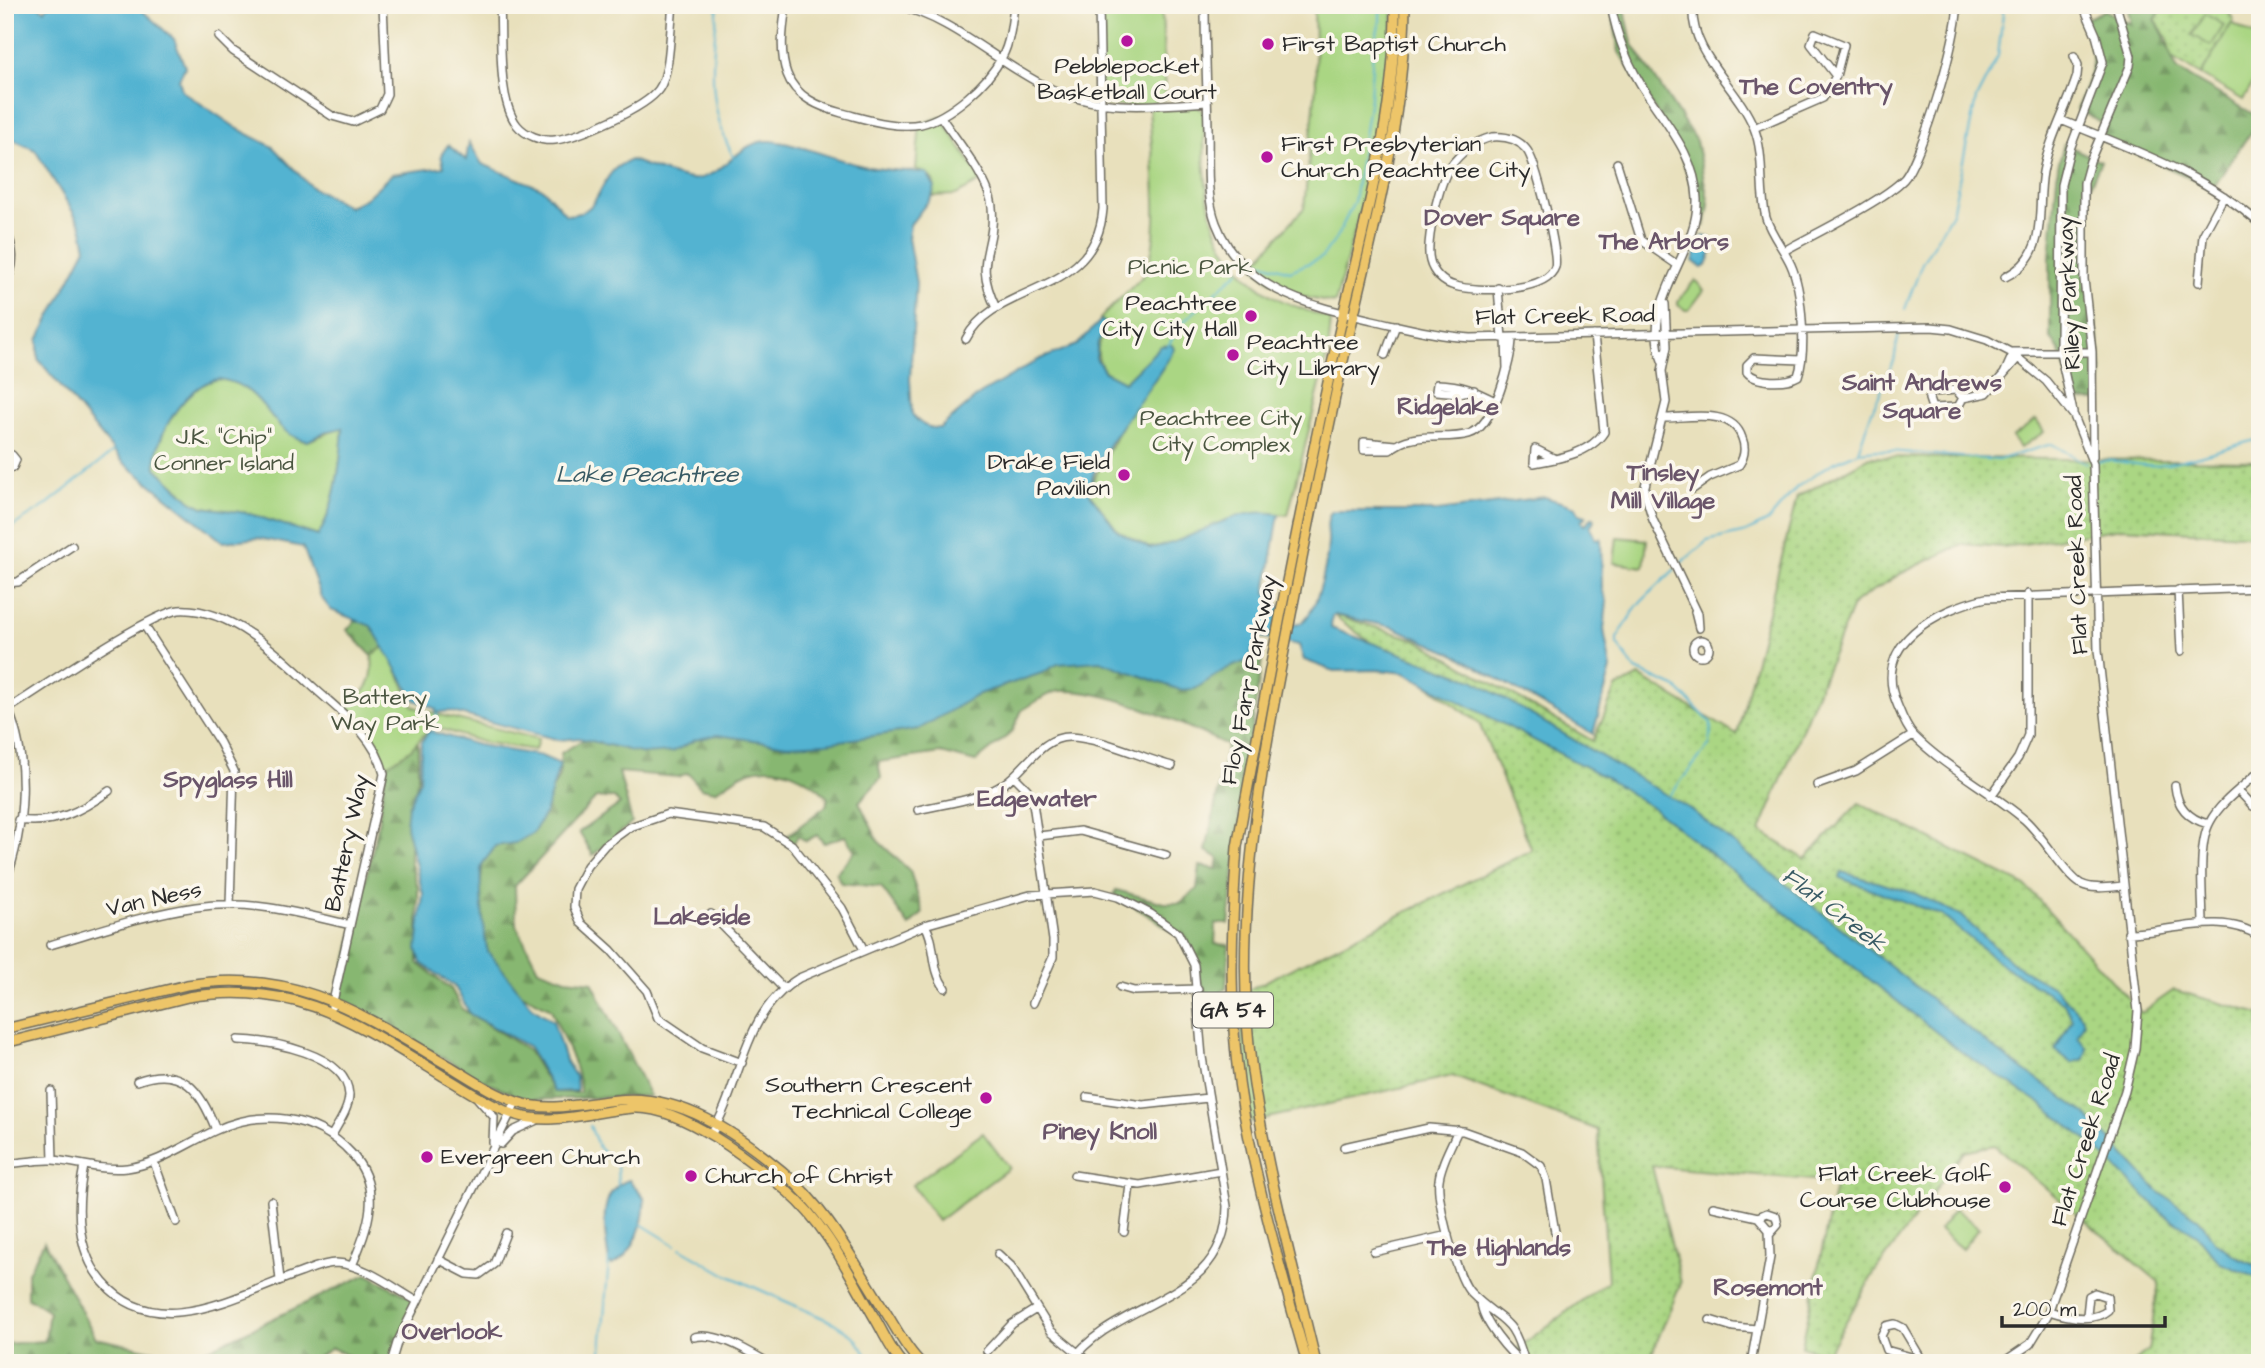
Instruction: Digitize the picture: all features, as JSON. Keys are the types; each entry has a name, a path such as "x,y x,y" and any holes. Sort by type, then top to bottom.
{"main road":[{"name":"Floy Farr Parkway","path":"1316,1363 1259,1111 1249,1027 1246,969 1252,861 1262,768 1388,99 1395,5"},
{"name":"Floy Farr Parkway","path":"1307,1363 1263,1198 1243,1106 1233,1018 1232,938 1237,847 1282,602 1347,314 1392,137 1405,35 1405,5"},
{"path":"5,1029 114,1001 214,981 287,985 334,1000 516,1102 538,1107 673,1104 717,1125 780,1169 818,1206 921,1363"},
{"path":"5,1043 212,993 285,997 331,1011 465,1089 512,1113 538,1120 621,1104 661,1110 711,1135 790,1194 811,1216 826,1235 902,1363"}],"street":[{"path":"219,37 233,51 331,116 353,122 380,109 387,94 383,5"},
{"path":"500,5 507,105 519,127 527,134 554,141 634,109 658,91 664,76 673,5"},
{"path":"786,5 784,65 793,86 807,99 837,111 897,124 920,124 941,117 974,90 1002,58 1014,5"},
{"path":"896,5 915,7 946,23 1045,86 1101,105 1207,103"},
{"path":"966,339 971,328 996,309 1047,286 1061,276 1086,254 1098,235 1103,209 1099,5"},
{"name":"Flat Creek Road","path":"1205,5 1211,202 1216,223 1228,245 1256,277 1283,296 1308,305 1452,337 1941,328 1969,333 2014,355 2046,381 2074,416 2093,464 2102,696 2138,1011 2137,1033 2130,1074 2049,1311 2030,1344 2002,1363"},
{"path":"1611,5 1616,34 1628,61 1684,150 1696,186 1698,203 1693,226 1664,299 1662,333 1666,394 1663,418 1644,490 1649,509 1695,612 1700,639"},
{"path":"1693,5 1692,22 1699,44 1754,128 1767,221 1784,251 1799,290 1801,360 1798,376 1792,380 1763,380 1747,372 1747,365 1754,358 1801,360"},
{"path":"1784,251 1884,194 1907,174 1955,37 1957,5"},
{"name":"Riley Parkway","path":"2074,416 2060,352 2062,185 2079,127 2103,62 2096,35 2083,5"},
{"name":"Riley Parkway","path":"2093,464 2092,352 2084,279 2083,196 2086,174 2130,66 2131,56 2116,5"},
{"path":"1754,128 1823,98 1836,76 1844,45 1815,33 1811,44 1836,76"},
{"path":"2005,277 2015,272 2038,238 2043,172 2077,76 2078,65 2074,56"},
{"path":"941,117 988,192 992,214 984,276 996,309"},
{"path":"2062,120 2156,157 2224,196 2260,224"},
{"path":"1492,136 1516,141 1534,160 1555,259 1551,274 1538,284 1498,288 1451,285 1433,269 1429,254 1439,195 1449,169 1472,146 1492,136"},
{"path":"1618,163 1641,240 1676,264"},
{"path":"2199,282 2203,235 2224,196"},
{"path":"5,228 12,244 13,262 5,284"},
{"path":"1395,445 1432,436 1472,433 1485,422 1511,362 1498,288"},
{"path":"1385,355 1396,325"},
{"path":"1555,459 1587,447 1604,432 1594,335"},
{"path":"1963,398 1956,390 1931,392 1929,399 1936,410 1958,407 1963,398 1987,393 2004,375 2014,355 2092,352"},
{"path":"1474,390 1495,401"},
{"path":"1663,418 1719,418 1735,425 1741,435 1744,449 1739,465 1710,477 1693,489"},
{"path":"5,455 12,455 16,460 13,467 6,469"},
{"path":"5,583 18,582 72,546"},
{"path":"2123,886 2092,888 2076,881 2036,830 1913,735 1892,689 1893,663 1905,639 1922,624 1948,610 1986,598 2028,594 2260,588"},
{"path":"2178,590 2180,651"},
{"path":"1991,796 2018,758 2028,735 2028,594"},
{"name":"Battery Way","path":"7,706 144,625 169,613 189,611 255,635 373,743 384,774 331,1011"},
{"path":"144,625 220,743 234,771 230,905"},
{"path":"5,883 18,820 22,770 13,719 7,706"},
{"path":"1817,785 1856,771 1913,735"},
{"path":"918,810 991,791 1014,776 1051,741 1071,737 1172,766"},
{"path":"2203,925 2204,849 2208,824 2217,811 2260,771"},
{"path":"1014,776 1030,796 1040,836 1054,950 1033,1003"},
{"path":"2175,786 2180,806 2190,816 2208,824"},
{"path":"2239,791 2253,806"},
{"path":"18,820 35,822 62,818 109,792"},
{"path":"742,1063 695,1044 658,1017 648,991 611,950 581,923 574,907 575,889 587,866 606,845 630,827 668,814 764,827 792,845 842,908 864,950"},
{"path":"1040,836 1080,831 1166,855"},
{"path":"711,1135 763,1009 783,988 925,925 1047,892 1082,889 1103,892 1158,918 1182,939 1194,965 1208,1098 1227,1206 1227,1222 1219,1245 1201,1272 1181,1289 1111,1323 1076,1354 1070,1363"},
{"name":"Van Ness","path":"50,945 145,917 198,906 230,905 289,910 350,925"},
{"path":"711,914 783,988"},
{"path":"925,925 930,933 935,971 945,988"},
{"path":"2128,933 2203,925 2238,926 2260,937"},
{"path":"1120,986 1134,990 1198,989"},
{"path":"238,1040 280,1045 337,1069 349,1095 332,1135"},
{"path":"138,1081 167,1075 186,1082 202,1099 216,1130"},
{"path":"465,1089 488,1109 495,1124 495,1136 482,1174"},
{"path":"51,1091 52,1160"},
{"path":"1087,1097 1143,1105 1208,1098"},
{"path":"391,1363 417,1301 516,1102"},
{"path":"5,1164 52,1160 84,1166 127,1168 154,1161 216,1130 244,1121 279,1117 298,1121 332,1135 356,1160 371,1193 367,1229 352,1266"},
{"path":"482,1174 506,1137 538,1120"},
{"path":"1344,1147 1429,1128 1458,1130 1522,1152 1541,1166 1546,1179 1555,1232"},
{"path":"1458,1130 1438,1183 1448,1235 1463,1284 1481,1302 1509,1322 1518,1338 1524,1363"},
{"path":"154,1161 176,1222"},
{"path":"84,1166 79,1198 84,1252 103,1282 129,1303 163,1312 198,1311 328,1264 352,1266 417,1301"},
{"path":"1074,1175 1130,1185 1171,1182 1221,1171"},
{"path":"1124,1232 1130,1185"},
{"path":"271,1201 280,1280"},
{"path":"1713,1207 1758,1217 1767,1213 1776,1216 1778,1225 1770,1234"},
{"path":"1751,1363 1769,1265 1770,1234 1758,1217"},
{"path":"438,1259 467,1274 479,1275 494,1264 506,1233"},
{"path":"1374,1252 1448,1235"},
{"path":"998,1254 1011,1266 1051,1331 1090,1363"},
{"path":"1481,1302 1491,1323 1516,1357 1524,1363"},
{"path":"987,1350 1012,1324 1036,1310"},
{"path":"2049,1311 2076,1318 2087,1315"},
{"path":"1710,1320 1732,1328 1757,1329"},
{"path":"1895,1324 1903,1328 1924,1361 1891,1354 1886,1350 1881,1342 1886,1326 1895,1324"},
{"path":"694,1337 701,1335 721,1340 765,1362"}],"green space":[{"name":"Peachtree City City Complex","path":"1099,5 1162,5 1165,100 1159,99 1150,106 1197,106 1204,113 1207,191 1219,238 1231,259 1248,278 1271,295 1331,320 1328,352 1288,515 1266,514 1230,520 1168,545 1149,548 1118,531 1090,494 1089,488 1130,410 1124,382 1114,378 1101,366 1099,342 1107,324 1100,319 1145,273 1151,257 1155,216 1149,107 1101,105"},
{"path":"1314,5 1393,5 1392,45 1374,159 1335,303 1301,296 1280,288 1253,265 1304,208 1316,86"},
{"path":"1611,5 1624,5 1632,43 1696,141 1709,204 1705,227 1680,151 1619,52"},
{"path":"2127,5 2164,5 2155,20 2178,70 2260,118 2213,188 2100,137 2106,126 2077,109 2092,65 2091,47 2082,21 2105,10 2131,24"},
{"path":"2164,5 2222,5 2234,19 2201,75 2170,57 2168,39 2155,20"},
{"path":"2205,14 2224,25 2211,46 2192,35"},
{"path":"2232,23 2260,38 2260,72 2243,100 2201,75"},
{"path":"941,117 982,181 956,195 932,196 933,181 916,169 920,124"},
{"path":"2064,144 2101,161 2088,190 2088,264 2102,370 2098,401 2074,400 2060,352 2050,336 2050,257 2058,166"},
{"path":"1695,280 1704,290 1689,310 1685,310 1678,305 1678,301"},
{"name":"J.K. \"Chip\" Conner Island","path":"219,379 242,384 300,440 308,441 343,427 333,498 318,536 247,513 203,507 191,501 156,468 160,441 174,413 195,390"},
{"path":"2036,420 2044,432 2020,448 2012,437"},
{"name":"Flat Creek","path":"1870,457 2260,461 2260,536 2122,528 2005,547 1962,544 1900,574 1854,603 1760,831 1805,859 1859,803 2026,886 2141,1013 2174,990 2260,1014 2260,1363 2132,1363 2148,1350 2159,1282 1994,1145 1964,1151 1874,1273 1826,1356 1802,1346 1836,1182 1652,1166 1681,1283 1648,1363 1521,1363 1518,1348 1608,1281 1598,1130 1452,1076 1250,1122 1238,995 1532,850 1479,723 1332,614 1417,640 1593,741 1616,688 1639,676 1737,735 1797,497"},
{"path":"1617,537 1647,540 1644,567 1614,563"},
{"path":"361,614 386,645 372,656 347,630"},
{"name":"Battery Way Park","path":"386,645 413,706 538,739 535,750 482,742 432,726 410,750 387,765 369,733 345,711 370,681 372,656"},
{"path":"1263,652 1243,792 1229,924 1216,924 1215,944 1229,945 1226,988 1203,1008 1194,961 1184,938 1114,894 1116,890 1164,903 1180,903 1197,889 1200,866 1217,869 1219,858 1206,851 1227,745 1146,709 1102,696 1061,691 1022,710 1012,732 975,762 941,753 878,762 881,778 859,802 878,841 910,871 923,913 909,926 881,887 841,883 836,873 855,851 845,836 824,843 817,835 806,841 798,836 792,845 786,837 826,806 828,798 802,778 782,770 760,768 745,773 715,791 701,788 688,773 678,777 619,772 632,823 593,855 579,832 620,804 614,798 596,798 515,886 516,925 538,969 566,979 592,982 650,1096 526,1100 484,1081 338,997 377,831 387,765 418,743 418,778 411,811 410,861 418,888 418,963 451,989 462,1009 528,1050 554,1092 580,1093 574,1064 551,1009 508,987 473,949 484,853 532,823 559,777 561,753 593,734 1065,655"},
{"path":"983,1133 1009,1168 938,1221 912,1185"},
{"path":"1955,1209 1979,1228 1962,1249 1939,1230"},
{"path":"44,1242 96,1338 177,1356 209,1349 367,1274 417,1301 394,1363 355,1363 355,1359 332,1348 309,1363 5,1363 5,1344 45,1341 49,1311 27,1297 27,1274"}],"water":[{"name":"Lake Peachtree","path":"5,5 36,5 45,10 49,5 136,5 174,39 185,67 179,79 182,91 238,129 273,147 311,187 349,207 366,198 392,174 444,167 441,155 448,145 466,160 469,142 482,164 543,189 566,215 586,210 597,198 609,175 631,160 675,175 697,179 717,171 742,151 760,142 793,145 867,167 927,173 935,187 932,196 910,225 908,238 916,283 910,379 912,414 918,421 928,427 940,428 980,394 1038,360 1077,345 1101,320 1107,324 1098,342 1096,358 1105,372 1124,382 1161,346 1172,345 1174,349 1166,363 1110,442 1092,480 1090,494 1118,531 1149,548 1166,545 1245,514 1279,514 1266,592 1273,604 1278,605 1295,625 1303,621 1315,603 1323,577 1328,539 1327,523 1332,511 1438,511 1545,497 1576,507 1579,514 1586,516 1581,521 1584,525 1593,517 1595,520 1590,526 1596,539 1601,538 1602,590 1607,601 1604,630 1611,669 1593,734 1458,656 1393,627 1335,615 1332,616 1331,628 1473,680 1690,809 2004,1056 2086,1114 2158,1191 2199,1219 2215,1242 2240,1259 2260,1267 2260,1279 2220,1263 2197,1235 2163,1214 2093,1145 2040,1103 1960,1051 1654,809 1603,776 1405,673 1379,670 1334,671 1304,660 1299,645 1260,637 1247,661 1226,669 1195,689 1180,690 1100,661 1058,664 1042,673 979,694 919,729 827,743 788,745 717,735 695,740 673,752 644,754 579,738 559,740 448,711 435,713 436,709 415,700 371,626 331,610 321,597 303,547 258,538 223,542 123,462 38,359 38,340 86,248 81,225 35,150 5,136","holes":["219,379 249,391 275,421 294,437 308,441 325,432 343,428 333,498 318,536 247,513 203,507 191,501 156,468 160,441 184,400 195,390"]},
{"path":"1703,236 1710,238 1713,249 1707,265 1702,268 1693,261"},
{"path":"429,731 478,745 541,756 560,764 545,813 533,833 515,843 495,846 483,863 481,894 488,951 532,1007 553,1021 565,1060 576,1077 577,1091 554,1092 529,1047 470,1014 455,987 421,963 417,949 423,894 406,826 408,806 420,780 421,743"},
{"path":"1842,872 1914,893 1960,915 2015,965 2055,988 2082,1016 2084,1022 2078,1036 2087,1048 2084,1059 2072,1063 2055,1050 2072,1019 2064,1003 2004,966 1941,915 1840,878"},
{"path":"629,1180 644,1198 641,1226 627,1254 612,1265 609,1263 605,1228 606,1204 618,1186"}],"waterway":[{"path":"718,5 713,83 719,120 734,158"},
{"path":"1253,260 1290,271 1321,258 1336,239 1354,202 1370,98 1373,49 1380,21 1380,5"},
{"path":"1905,309 1922,263 1952,213 1976,99 1998,56 2004,5"},
{"path":"1168,346 1180,325 1239,271"},
{"path":"1858,451 1894,361 1899,332"},
{"path":"2096,462 2155,465 2260,439"},
{"path":"1679,565 1707,541 1746,532 1768,521 1797,487 1831,464 1858,452 1877,450 1998,460 2052,444 2087,464"},
{"path":"5,531 45,506 114,451"},
{"path":"1670,795 1710,744 1711,723 1677,688 1636,670 1617,644 1617,638 1637,606 1675,569"},
{"path":"433,731 437,714"},
{"path":"590,1126 599,1148 617,1166 618,1185"},
{"path":"641,1224 675,1245"},
{"path":"680,1248 725,1274 834,1323 855,1337 872,1363"},
{"path":"600,1363 609,1259"}],"place":[{"name":"Pebblepocket Basketball Court","path":"1127,41"},
{"name":"First Baptist Church","path":"1268,44"},
{"name":"First Presbyterian Church Peachtree City","path":"1267,157"},
{"name":"Peachtree City City Hall","path":"1251,316"},
{"name":"Peachtree City Library","path":"1233,355"},
{"name":"Drake Field Pavilion","path":"1124,475"},
{"name":"Southern Crescent Technical College","path":"986,1098"},
{"name":"Evergreen Church","path":"427,1157"},
{"name":"Church of Christ","path":"691,1176"},
{"name":"Flat Creek Golf Course Clubhouse","path":"2005,1187"}],"district":[{"name":"The Coventry","path":"1816,87"},
{"name":"Dover Square","path":"1502,218"},
{"name":"The Arbors","path":"1664,242"},
{"name":"Saint Andrews Square","path":"1922,397"},
{"name":"Ridgelake","path":"1448,407"},
{"name":"Tinsley Mill Village","path":"1663,487"},
{"name":"Spyglass Hill","path":"228,780"},
{"name":"Edgewater","path":"1037,799"},
{"name":"Lakeside","path":"702,917"},
{"name":"Piney Knoll","path":"1100,1132"},
{"name":"The Highlands","path":"1499,1248"},
{"name":"Rosemont","path":"1768,1288"},
{"name":"Overlook","path":"452,1332"}],"park label":[{"name":"Picnic Park","path":"1190,267"}]}
